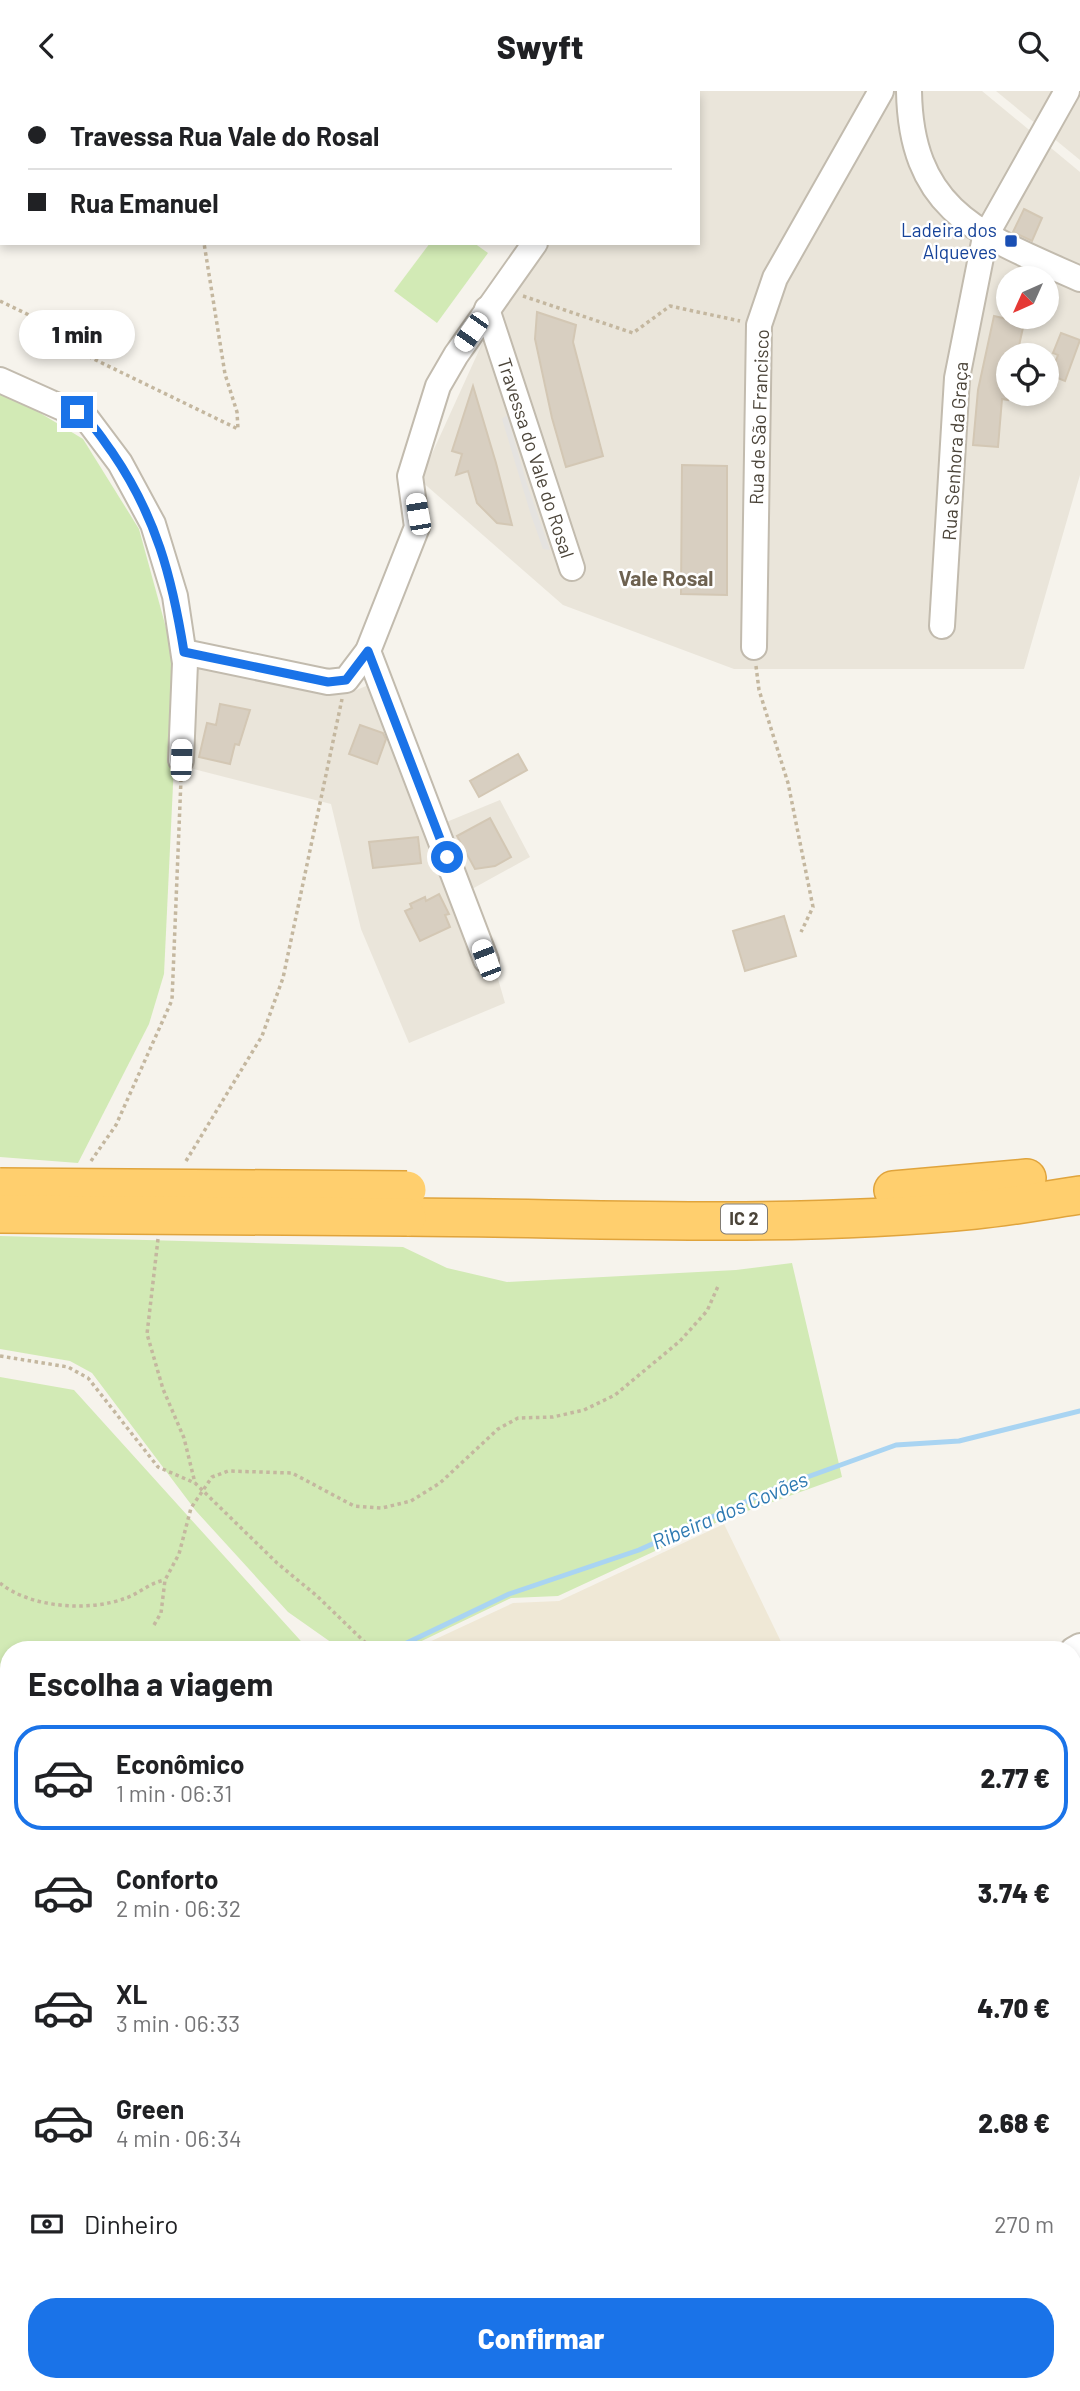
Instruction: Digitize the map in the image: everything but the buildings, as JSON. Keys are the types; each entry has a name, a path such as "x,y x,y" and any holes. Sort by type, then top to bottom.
{"highway":[{"name":"IC 2","path":"0,1214 631,1195 864,1192 980,1184 1080,1171"},
{"name":"IC 2","path":"0,1187 407,1203 635,1220 873,1217 976,1210 1080,1195"}],"street":[{"name":"Rua de São Francisco","path":"754,647 759,325 775,278 881,91"},
{"path":"909,91 917,149 926,174 954,211 985,237 1080,279"},
{"name":"Rua Senhora da Graça","path":"942,626 957,378 985,237 1068,91"},
{"path":"184,652 328,682 346,680 368,651 417,527 418,514 410,477 438,386 487,309 534,245"},
{"name":"Travessa do Vale do Rosal","path":"487,309 572,568"},
{"path":"0,380 87,419 120,463 153,524 164,553 184,652 181,760"},
{"path":"368,651 486,960"}],"path":[{"path":"0,301 32,316 71,348 238,429 237,412 225,374 204,245"},
{"path":"526,297 633,333 670,306 741,321"},
{"path":"754,647 759,690 788,783 813,907 802,932"},
{"path":"180,1165 191,1158 262,1036 283,978 346,680"},
{"path":"88,1165 116,1125 172,1000 181,760"},
{"path":"159,1237 147,1334 163,1389 184,1438 195,1483"},
{"path":"153,1625 162,1613 165,1580 178,1554 191,1508 212,1477 228,1471 292,1473 354,1506 382,1508 411,1501 440,1483 498,1429 518,1418 553,1417 584,1410 615,1395 680,1341 707,1311 719,1284"},
{"path":"0,1356 68,1367 88,1378 158,1467 195,1483 363,1641"},
{"path":"0,1583 18,1595 37,1602 69,1605 126,1598 151,1583 165,1580"}],"shaded area":[{"path":"700,91 982,91 1080,172 1080,475 1024,669 734,669 563,605 420,480 486,335 547,245 700,245"},
{"path":"996,91 1080,91 1080,160"},
{"path":"507,415 550,550 543,549 530,512 502,419"},
{"path":"174,657 354,691 388,677 444,823 500,800 530,857 472,889 505,1003 409,1043 361,929 331,804 174,764"},
{"path":"724,1524 781,1641 431,1641 513,1603 559,1601"}],"green space":[{"path":"428,245 477,245 488,253 437,323 394,291"},
{"path":"0,392 22,402 83,439 139,529 174,657 174,764 164,974 149,1024 78,1163 0,1157"},
{"path":"0,1236 403,1247 447,1268 507,1282 736,1270 792,1263 842,1477 722,1520 558,1596 511,1598 422,1641 329,1641 288,1612 196,1511 92,1373 70,1361 0,1349"},
{"path":"0,1377 74,1390 301,1641 0,1641"}],"waterway":[{"name":"Ribeira dos Covões","path":"411,1641 509,1594 639,1550 774,1489 896,1445 959,1441 1080,1411"}],"place":[{"name":"Ladeira dos Alqueves","path":"1011,241"}],"district":[{"name":"Vale Rosal","path":"666,579"}],"route":[{"path":"77,412 95,428 120,463 153,524 175,596 184,652 328,682 346,680 368,651 447,857"}]}
